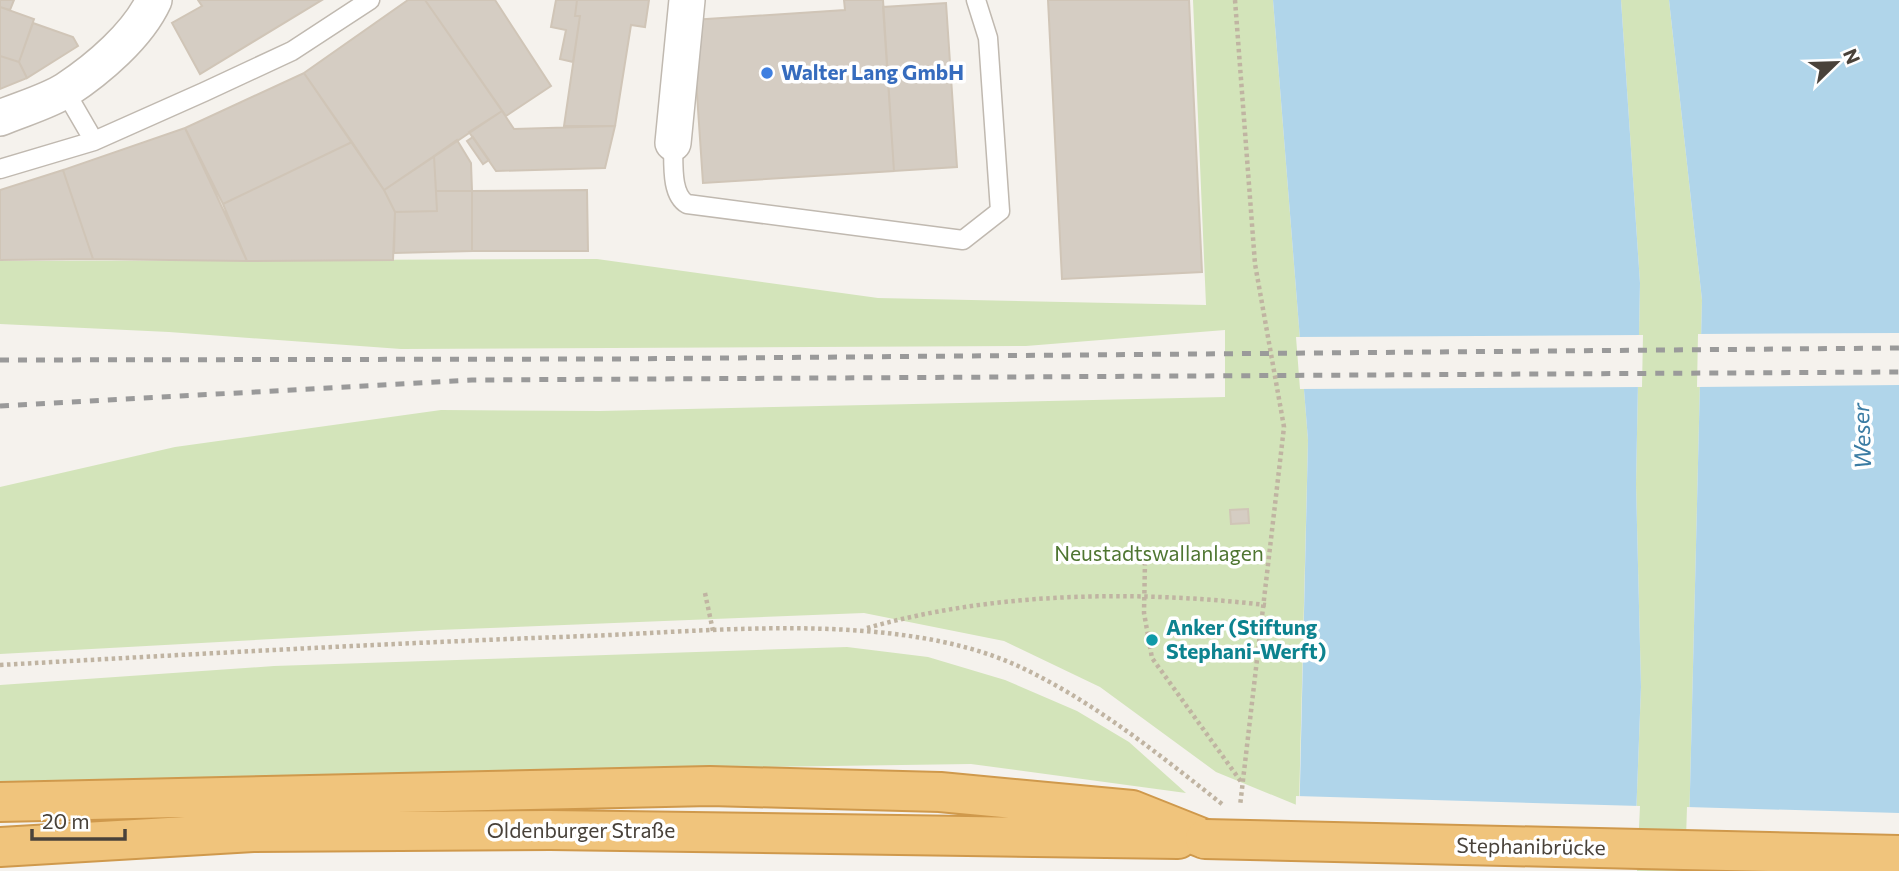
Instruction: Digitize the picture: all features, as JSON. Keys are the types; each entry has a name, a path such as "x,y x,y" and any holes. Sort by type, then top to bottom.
{"highway":[{"path":"0,802 710,786 940,792 1132,810 1163,831"},
{"name":"Stephanibrücke","path":"1163,831 1205,839 1899,855"},
{"name":"Oldenburger Straße","path":"2,847 253,832 1163,831"}],"street":[{"path":"0,118 65,91 111,54 148,12 154,0"},
{"path":"673,143 687,0"}],"lane":[{"path":"0,169 94,141 292,51 370,0"},
{"path":"673,143 677,191 680,200 687,204 963,240 1000,211 988,37 976,0"},
{"path":"65,91 94,141"}],"path":[{"path":"1235,0 1255,264 1284,427 1266,605 1239,818"},
{"path":"1145,562 1144,613 1152,658 1243,784"},
{"path":"705,593 713,631"},
{"path":"863,630 926,612 1022,600 1145,598 1266,605"},
{"path":"0,665 444,641 713,631 863,630 940,641 1015,665 1133,735 1228,809"}],"green space":[{"name":"Neustadtswallanlagen","path":"1193,0 1273,0 1308,440 1299,806 1216,772 1100,687 1004,641 864,613 438,630 0,654 0,487 175,447 441,410 600,411 1225,397 1225,330 1026,346 401,349 169,332 0,324 0,261 597,259 878,298 1206,305"},
{"path":"1621,0 1669,0 1702,300 1688,871 1634,871 1641,687 1636,484 1640,283"},
{"path":"847,647 928,657 1005,680 1077,711 1129,742 1186,793 971,764 550,770 0,785 0,685 274,666"}],"water":[{"path":"1273,0 1621,0 1640,283 1636,484 1641,687 1634,871 1298,871 1308,440"},
{"name":"Weser","path":"1669,0 1899,0 1899,871 1688,871 1702,300"}],"pier":[{"path":"1899,333 1899,385 1697,387 1698,334"},
{"path":"1643,335 1642,387 1300,389 1296,337"},
{"path":"1296,796 1640,806 1637,871 1294,871"},
{"path":"1687,807 1899,813 1899,871 1685,871"}],"building":[{"path":"0,0 14,0 10,10 0,7"},
{"path":"198,0 322,0 200,74 172,23 202,6"},
{"path":"408,0 425,0 502,111 384,190 304,73"},
{"path":"425,0 495,0 551,86 506,116"},
{"path":"556,0 577,0 575,16 580,16 573,62 560,59 566,30 551,27"},
{"path":"577,0 649,0 645,27 631,25 615,126 564,126 580,16 575,16"},
{"path":"844,0 883,0 894,171 703,183 692,20 845,10"},
{"path":"1048,0 1189,0 1202,272 1062,279"},
{"path":"946,3 957,167 894,171 883,7"},
{"path":"0,7 34,19 19,62 0,56"},
{"path":"33,23 73,37 78,46 27,78 19,62"},
{"path":"0,56 19,62 27,78 0,89"},
{"path":"304,73 352,142 223,204 185,128"},
{"path":"502,111 514,129 615,126 605,168 496,171 469,132"},
{"path":"185,128 247,261 93,259 63,170"},
{"path":"473,137 489,160 483,164 467,141"},
{"path":"457,140 471,163 472,191 436,191 434,156"},
{"path":"352,142 384,190 395,212 393,260 247,261 223,204"},
{"path":"434,156 437,211 395,212 384,190"},
{"path":"63,170 93,259 0,260 0,190"},
{"path":"587,190 588,251 472,251 472,191"},
{"path":"436,191 472,191 472,251 394,253 395,212 437,211"},
{"path":"1248,509 1249,523 1231,524 1230,510"}],"railway":[{"path":"0,360 610,359 1899,348"},
{"path":"0,406 472,380 1899,372"}],"place":[{"name":"Walter Lang GmbH","path":"767,73"},
{"name":"Anker (Stiftung Stephani-Werft)","path":"1152,640"}]}
